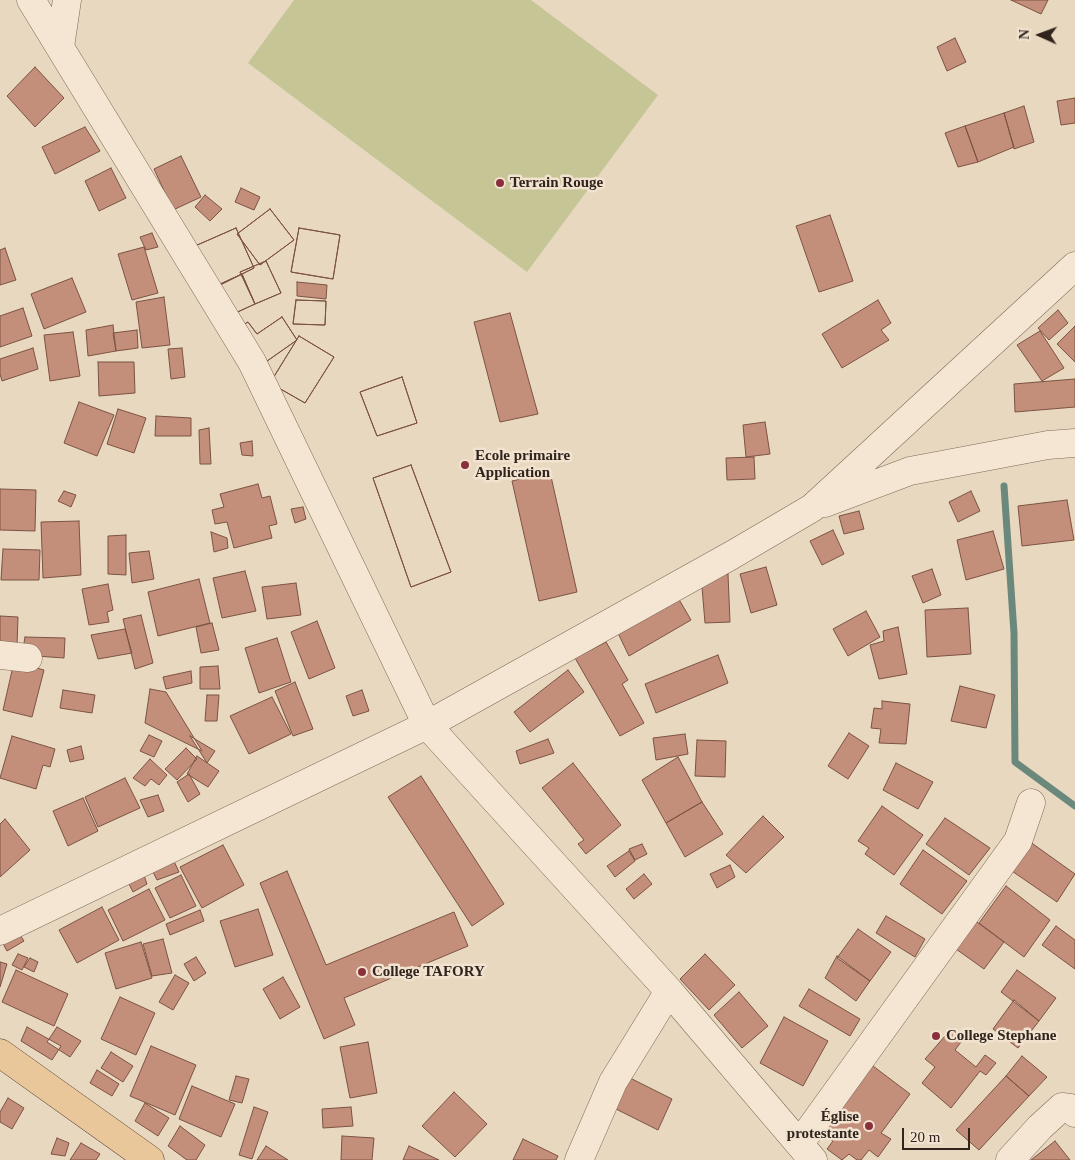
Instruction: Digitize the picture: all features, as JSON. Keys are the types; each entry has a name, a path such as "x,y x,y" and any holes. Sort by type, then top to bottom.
{"main road":[{"path":"0,1052 150,1160"}],"street":[{"path":"31,0 252,362 427,725 669,991 807,1152 1018,841 1031,803"},
{"path":"60,47 67,0"},
{"path":"812,508 1075,266"},
{"path":"0,931 427,725 732,555 812,508 910,471 1048,445 1075,443"},
{"path":"0,656 28,658"},
{"path":"579,1160 613,1082 669,991"},
{"path":"1010,1160 1040,1127 1062,1107 1070,1108 1075,1112"}],"green space":[{"name":"Terrain Rouge","path":"294,0 531,0 658,95 527,272 248,63"}],"building":[{"path":"1011,0 1048,0 1041,14"},
{"path":"955,38 966,62 947,71 937,47"},
{"path":"35,67 64,98 35,127 7,96"},
{"path":"1075,98 1075,123 1061,125 1057,101"},
{"path":"1024,106 1034,142 1014,149 1004,113"},
{"path":"1004,113 1014,147 978,162 965,126"},
{"path":"965,126 978,162 958,167 945,133"},
{"path":"85,127 100,151 55,174 42,147"},
{"path":"181,156 201,197 173,210 154,169"},
{"path":"111,168 126,198 99,211 85,181"},
{"path":"241,188 260,197 254,210 235,202"},
{"path":"205,195 222,209 210,221 195,207"},
{"path":"270,209 294,240 260,265 237,234"},
{"path":"270,209 294,240 260,265 237,234"},
{"path":"830,215 853,281 819,292 796,226"},
{"path":"236,228 254,268 212,289 195,246"},
{"path":"236,228 254,268 212,289 195,246"},
{"path":"299,228 340,235 333,279 291,272"},
{"path":"299,228 340,235 333,279 291,272"},
{"path":"152,233 158,247 146,250 140,237"},
{"path":"144,247 158,293 132,300 118,254"},
{"path":"5,248 16,280 0,285 0,250"},
{"path":"266,261 281,293 255,304 240,272"},
{"path":"266,261 281,293 255,304 240,272"},
{"path":"242,274 255,304 231,315 218,285"},
{"path":"242,274 255,304 231,315 218,285"},
{"path":"72,278 86,312 44,329 31,294"},
{"path":"297,282 327,285 326,299 297,296"},
{"path":"164,297 170,345 142,348 136,302"},
{"path":"296,300 326,301 325,325 293,324"},
{"path":"296,300 326,301 325,325 293,324"},
{"path":"878,300 891,323 881,330 889,340 842,368 822,334"},
{"path":"23,308 32,336 0,347 0,316"},
{"path":"1058,310 1068,323 1049,340 1038,328"},
{"path":"510,313 538,414 500,422 474,322"},
{"path":"282,317 297,340 260,366 236,329 248,322 257,334"},
{"path":"282,317 297,340 260,366 236,329 248,322 257,334"},
{"path":"113,325 116,351 88,356 86,330"},
{"path":"1075,326 1075,362 1057,344"},
{"path":"137,330 138,348 116,351 113,333"},
{"path":"1040,331 1064,368 1042,381 1017,345"},
{"path":"73,332 80,376 50,381 44,335"},
{"path":"299,336 334,357 305,403 270,383"},
{"path":"299,336 334,357 305,403 270,383"},
{"path":"33,348 38,369 2,381 0,359"},
{"path":"182,348 185,377 171,379 168,349"},
{"path":"98,362 134,362 135,393 99,396"},
{"path":"402,377 417,423 377,436 360,392"},
{"path":"402,377 417,423 377,436 360,392"},
{"path":"1075,379 1075,407 1015,412 1014,384"},
{"path":"79,402 114,415 97,456 64,443"},
{"path":"118,409 146,418 134,453 107,444"},
{"path":"156,416 191,418 191,436 155,436"},
{"path":"765,422 770,454 746,457 743,425"},
{"path":"209,428 211,464 200,464 199,430"},
{"path":"252,441 253,456 242,455 240,443"},
{"path":"754,457 755,479 727,480 726,458"},
{"path":"411,465 451,572 411,587 373,478"},
{"path":"411,465 451,572 411,587 373,478"},
{"path":"550,472 577,592 539,601 512,481"},
{"path":"258,484 262,498 270,496 277,524 269,526 272,538 234,548 227,522 215,524 212,510 224,507 220,494"},
{"path":"0,489 36,490 35,531 0,530"},
{"path":"64,491 76,495 71,507 58,501"},
{"path":"971,491 980,511 958,522 949,502"},
{"path":"1067,500 1074,540 1022,546 1018,506"},
{"path":"303,507 306,519 295,523 291,509"},
{"path":"859,511 864,529 844,534 839,516"},
{"path":"79,521 81,575 43,578 41,522"},
{"path":"833,530 844,554 822,565 810,541"},
{"path":"993,531 1004,569 966,580 957,540"},
{"path":"211,532 227,538 228,548 214,552"},
{"path":"126,535 126,575 108,574 108,536"},
{"path":"3,549 40,550 39,580 1,580"},
{"path":"149,551 154,579 132,583 129,553"},
{"path":"766,567 777,605 751,613 740,574"},
{"path":"932,569 941,595 923,603 912,576"},
{"path":"245,571 256,611 222,618 213,578"},
{"path":"728,574 730,622 705,623 701,575"},
{"path":"199,579 210,623 158,636 148,592"},
{"path":"296,583 301,615 267,619 262,587"},
{"path":"108,584 113,610 107,612 109,622 89,625 82,589"},
{"path":"677,596 691,620 629,656 616,629"},
{"path":"968,608 971,654 927,657 925,610"},
{"path":"866,611 880,637 848,656 833,629"},
{"path":"141,615 153,663 135,669 123,619"},
{"path":"0,616 18,617 17,646 0,646"},
{"path":"317,621 335,668 309,679 291,632"},
{"path":"212,623 219,650 201,653 196,627"},
{"path":"898,627 907,674 879,679 870,645 884,641 883,631"},
{"path":"125,629 132,653 98,659 91,635"},
{"path":"25,637 65,638 64,658 22,655"},
{"path":"277,638 291,682 259,693 245,648"},
{"path":"606,642 628,680 622,684 644,723 620,736 575,658"},
{"path":"718,655 728,683 656,713 645,684"},
{"path":"14,662 44,670 32,717 3,710"},
{"path":"218,666 220,689 200,689 200,667"},
{"path":"568,670 584,692 530,732 514,712"},
{"path":"191,671 192,683 166,689 163,677"},
{"path":"295,682 313,729 293,736 275,691"},
{"path":"960,686 995,695 986,728 951,721"},
{"path":"150,689 166,692 202,751 145,723"},
{"path":"63,690 95,695 92,713 60,708"},
{"path":"362,690 369,711 353,716 346,696"},
{"path":"207,695 219,695 217,721 205,721"},
{"path":"272,697 291,734 249,754 230,716"},
{"path":"882,701 910,704 906,744 879,743 881,729 871,728 874,708 882,709"},
{"path":"849,733 869,746 848,779 828,766"},
{"path":"685,734 688,754 656,760 653,738"},
{"path":"149,735 162,741 154,757 140,751"},
{"path":"12,736 55,749 50,767 43,765 36,789 0,778"},
{"path":"190,736 215,751 207,763"},
{"path":"548,739 554,753 520,764 516,751"},
{"path":"697,740 726,741 725,777 695,776"},
{"path":"81,746 84,759 70,762 67,750"},
{"path":"186,748 197,759 177,780 165,769"},
{"path":"197,756 219,771 208,787 187,774"},
{"path":"678,757 702,802 666,823 642,780"},
{"path":"150,759 167,775 159,785 151,779 145,786 133,778"},
{"path":"573,763 621,825 586,854 578,844 584,840 542,788"},
{"path":"896,763 933,782 918,809 883,790"},
{"path":"189,774 200,794 188,802 177,782"},
{"path":"421,776 504,904 472,926 388,797"},
{"path":"125,778 140,808 98,827 85,797"},
{"path":"158,795 164,811 148,817 140,800"},
{"path":"83,798 98,831 68,846 53,811"},
{"path":"702,802 723,834 685,857 666,823"},
{"path":"882,806 923,835 894,875 865,854 869,848 858,841"},
{"path":"763,816 784,837 746,873 726,855"},
{"path":"945,818 990,848 969,875 926,844"},
{"path":"5,819 30,850 0,877 0,824"},
{"path":"1026,839 1075,874 1057,902 1009,869"},
{"path":"642,844 647,854 635,860 629,849"},
{"path":"223,845 244,885 202,908 180,867"},
{"path":"923,850 967,881 942,914 900,884"},
{"path":"629,851 635,861 615,877 607,866"},
{"path":"172,857 179,872 157,880 150,866"},
{"path":"730,865 735,877 717,888 710,874"},
{"path":"142,870 147,884 133,892 128,882"},
{"path":"287,871 326,965 454,912 468,946 344,998 355,1025 324,1039 260,883"},
{"path":"644,874 652,884 634,899 626,889"},
{"path":"181,875 196,906 170,918 155,888"},
{"path":"1006,886 1050,920 1024,957 979,923"},
{"path":"149,889 165,920 123,941 108,910"},
{"path":"102,907 119,940 77,963 59,930"},
{"path":"258,909 273,955 235,967 220,921"},
{"path":"200,910 204,921 170,935 166,924"},
{"path":"886,916 925,939 915,957 876,933"},
{"path":"970,917 1004,942 984,969 949,944"},
{"path":"1056,926 1075,940 1075,969 1042,945"},
{"path":"16,929 24,941 7,951 0,938"},
{"path":"858,929 891,952 870,981 837,958"},
{"path":"163,939 172,973 152,976 143,944"},
{"path":"141,942 152,978 116,989 105,953"},
{"path":"18,954 28,958 22,970 12,965"},
{"path":"705,954 735,985 709,1010 680,979"},
{"path":"837,956 870,981 856,1001 825,978"},
{"path":"196,957 206,973 194,981 184,964"},
{"path":"30,958 38,962 34,972 24,967"},
{"path":"0,962 7,964 0,987"},
{"path":"16,970 68,994 54,1026 2,1002"},
{"path":"1017,970 1056,998 1039,1021 1001,992"},
{"path":"175,975 189,983 173,1010 159,1002"},
{"path":"283,977 300,1007 280,1019 263,989"},
{"path":"809,989 860,1019 850,1036 799,1006"},
{"path":"739,992 768,1026 742,1048 714,1015"},
{"path":"120,997 155,1013 136,1055 101,1039"},
{"path":"1014,1000 1039,1021 1018,1048 993,1029"},
{"path":"784,1017 828,1041 803,1086 760,1063"},
{"path":"27,1027 61,1046 52,1060 21,1041"},
{"path":"57,1027 81,1041 70,1057 47,1042"},
{"path":"952,1028 964,1038 955,1050 976,1067 985,1055 996,1063 986,1075 980,1071 951,1108 922,1083 935,1067 925,1059"},
{"path":"368,1042 377,1093 350,1098 340,1047"},
{"path":"151,1046 196,1065 175,1115 130,1096"},
{"path":"111,1052 133,1066 123,1082 101,1068"},
{"path":"1022,1056 1047,1077 1029,1096 1006,1076"},
{"path":"869,1063 910,1094 881,1133 891,1139 878,1157 869,1150 861,1160 857,1160 849,1154 842,1160 827,1149 833,1141 820,1133"},
{"path":"97,1070 119,1084 112,1096 90,1083"},
{"path":"236,1076 249,1079 242,1103 229,1100"},
{"path":"626,1076 672,1099 658,1130 610,1106"},
{"path":"1006,1076 1029,1096 979,1150 956,1130"},
{"path":"192,1086 235,1104 221,1137 179,1119"},
{"path":"454,1092 487,1124 455,1157 422,1126"},
{"path":"8,1098 24,1108 12,1129 0,1122 0,1112"},
{"path":"145,1103 169,1118 158,1136 135,1121"},
{"path":"254,1107 268,1112 252,1159 239,1155"},
{"path":"351,1107 353,1126 323,1128 322,1109"},
{"path":"180,1126 205,1145 196,1160 187,1160 168,1146"},
{"path":"342,1136 374,1138 372,1160 341,1160"},
{"path":"57,1138 69,1143 65,1156 51,1154"},
{"path":"523,1139 558,1156 556,1160 513,1160"},
{"path":"1055,1141 1070,1160 1031,1160"},
{"path":"81,1143 100,1154 96,1160 70,1160"},
{"path":"266,1146 288,1160 257,1160"},
{"path":"409,1146 439,1160 403,1160"}],"waterway":[{"path":"1004,486 1014,633 1015,762 1075,806"}],"place":[{"name":"Terrain Rouge","path":"500,183"},
{"name":"Ecole primaire Application","path":"465,465"},
{"name":"College TAFORY","path":"362,972"},
{"name":"College Stephane","path":"936,1036"},
{"name":"Église protestante","path":"869,1126"}]}
